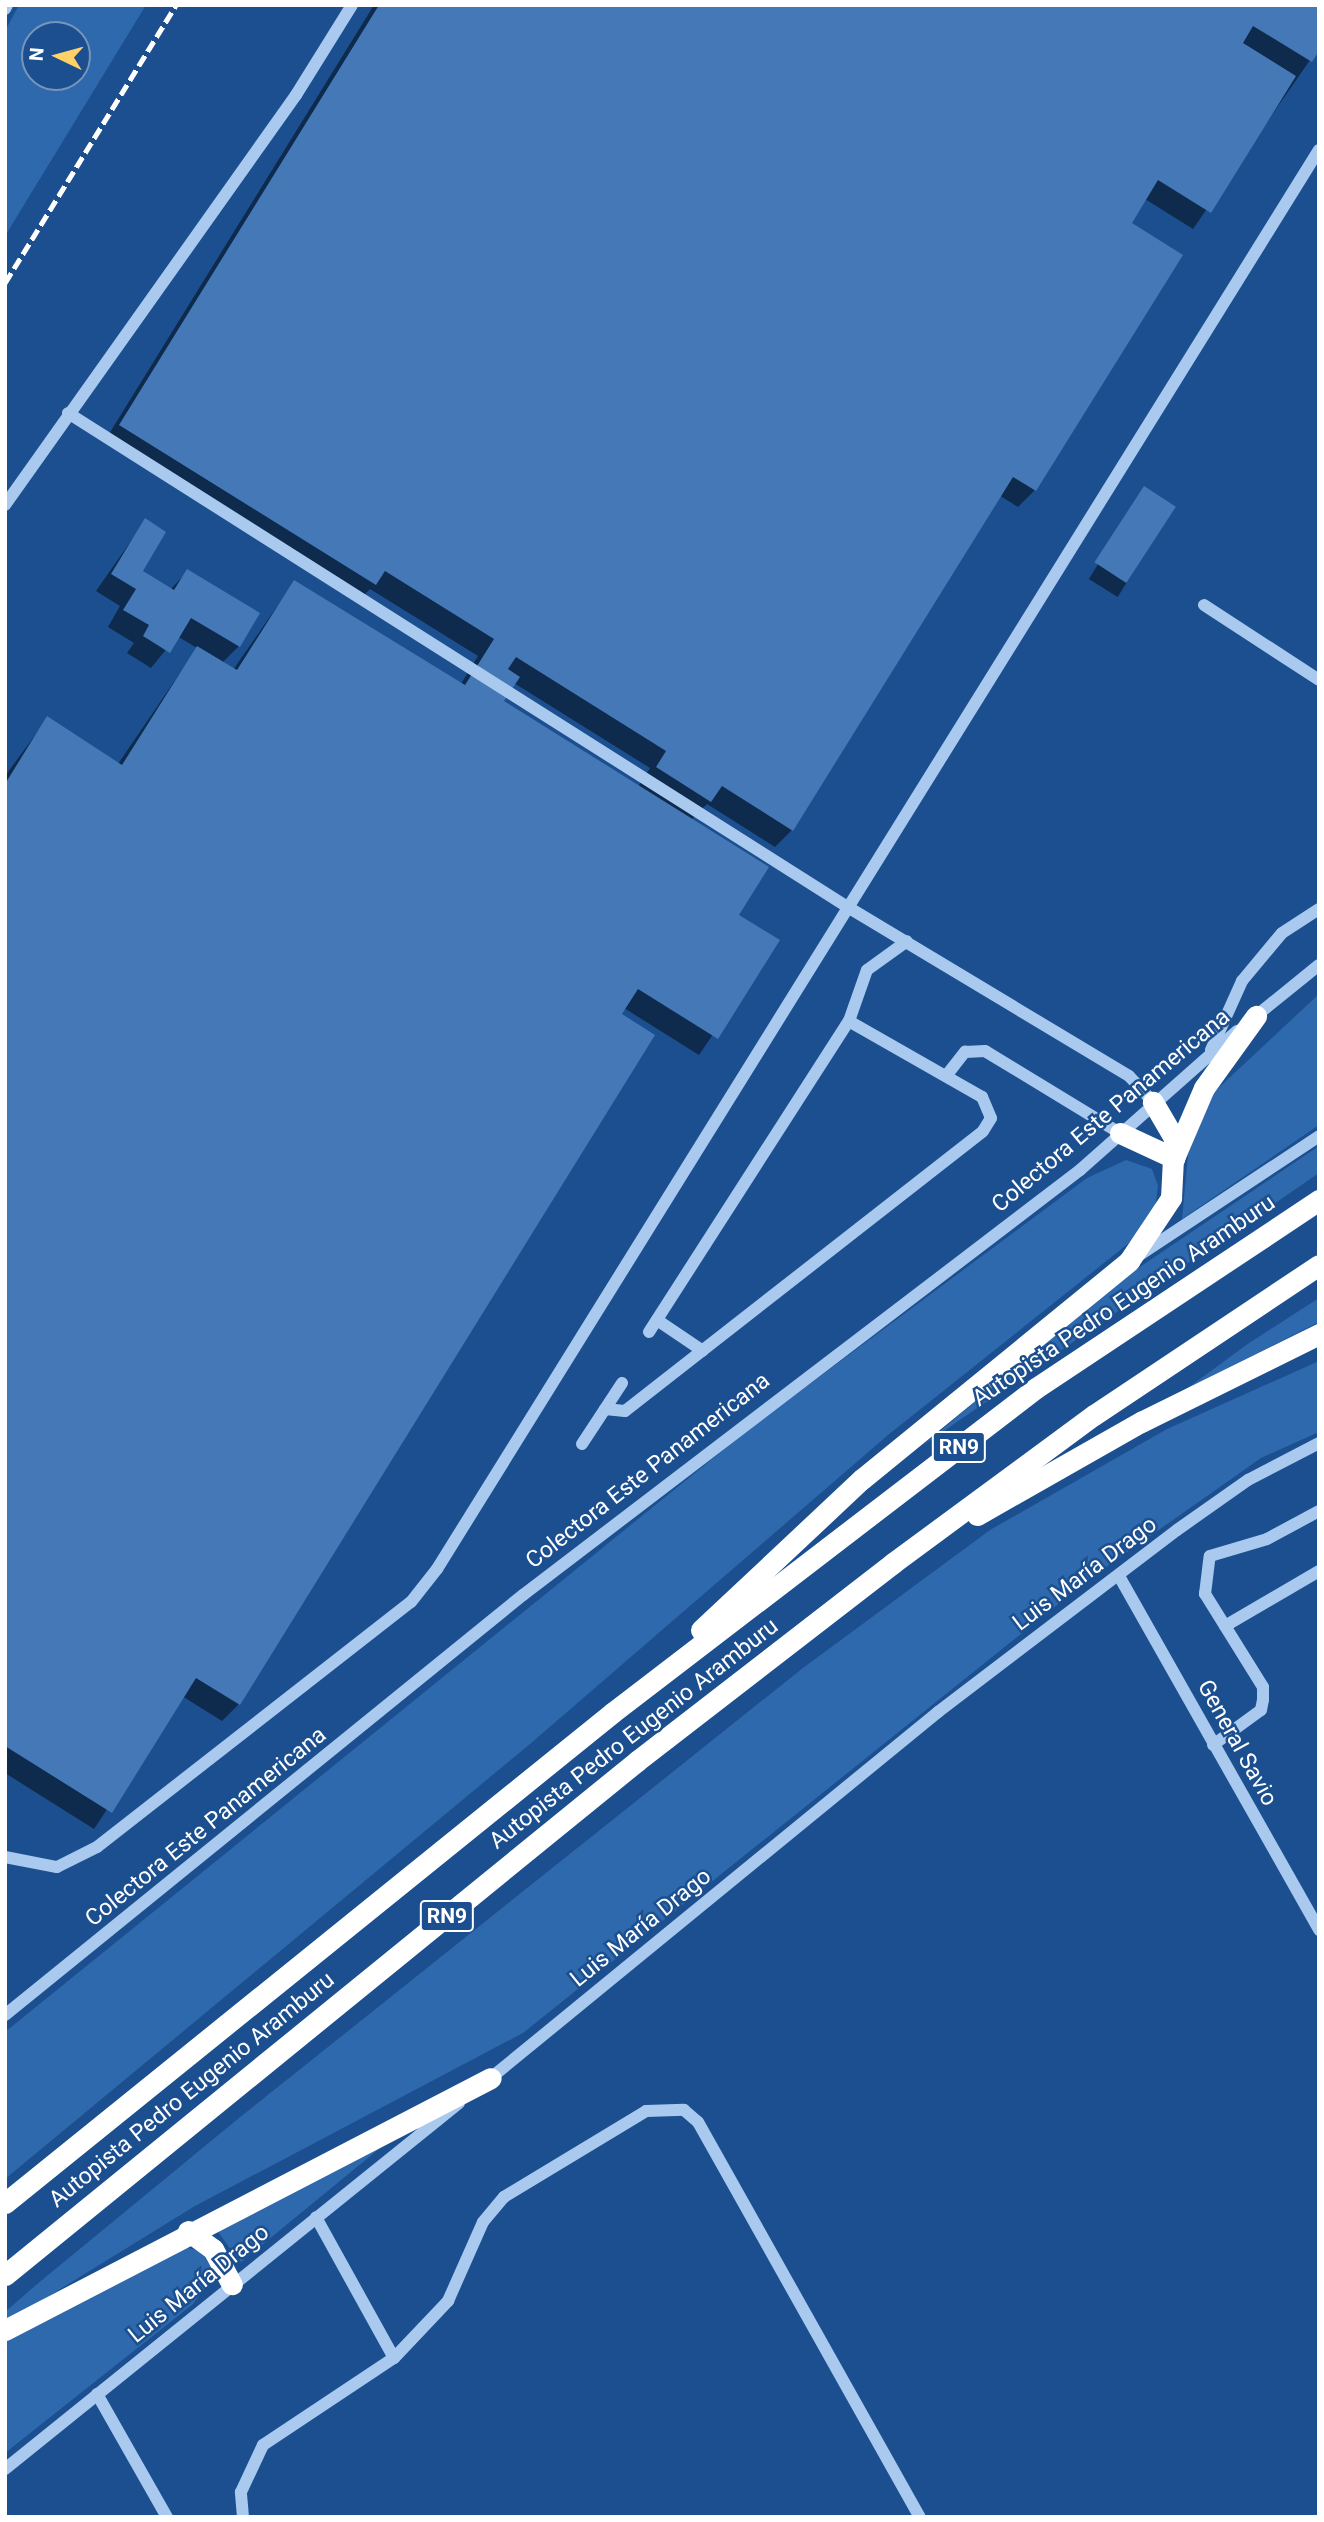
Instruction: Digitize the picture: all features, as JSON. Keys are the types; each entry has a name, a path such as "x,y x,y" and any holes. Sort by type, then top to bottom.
{"highway":[{"path":"1174,1158 1204,1088 1256,1016"},
{"path":"612,1713 862,1479 1129,1261 1171,1198 1174,1158 1169,1125 1153,1102"},
{"path":"1120,1133 1174,1158"},
{"name":"Autopista Pedro Eugenio Aramburu","path":"5,2203 612,1713 1036,1388 1319,1200"},
{"name":"Autopista Pedro Eugenio Aramburu","path":"5,2275 637,1762 893,1563 1094,1415 1319,1265"},
{"path":"893,1563 1141,1422 1319,1334"},
{"path":"5,2330 188,2231 491,2078"},
{"path":"188,2231 214,2249 232,2284"}],"street":[{"path":"5,505 296,95 352,5"},
{"path":"5,1857 57,1867 97,1847 411,1602 437,1569 846,906 1319,150"},
{"path":"68,413 846,906 1129,1076 1153,1102"},
{"path":"1204,605 1319,680"},
{"path":"1209,1054 1242,981 1282,933 1319,909"},
{"path":"649,1332 849,1021 867,970 907,941"},
{"name":"Colectora Este Panamericana","path":"5,2015 523,1595 1080,1170 1153,1102 1319,965"},
{"path":"605,1409 625,1411 983,1131 990,1106 946,1076 849,1021"},
{"path":"946,1076 965,1052 985,1051 1120,1133"},
{"path":"1129,1261 1319,1136"},
{"path":"657,1320 703,1351"},
{"path":"582,1444 622,1383"},
{"name":"Luis María Drago","path":"5,2469 491,2078 938,1712 1248,1480 1319,1443"},
{"path":"1213,1745 1261,1710 1263,1687 1202,1583 1210,1556 1267,1539 1319,1511"},
{"path":"1225,1626 1319,1571"},
{"name":"General Savio","path":"1119,1576 1319,1930"},
{"path":"243,2517 241,2492 263,2445 394,2358 448,2301 483,2222 503,2197 646,2111 684,2110 698,2122 920,2517"},
{"path":"316,2217 394,2358"},
{"path":"97,2394 167,2517"}],"shaded area":[{"path":"19,5 146,5 5,236 5,31"},
{"path":"1319,994 1319,1125 1182,1219 1188,1155 1213,1093"},
{"path":"1319,1146 1319,1173 922,1446 1125,1277"},
{"path":"1126,1160 1152,1169 1158,1186 1155,1209 1139,1235 888,1435 530,1744 5,2179 5,2032 748,1430 1087,1178"},
{"path":"1319,1298 1319,1322 1185,1390 1249,1343"},
{"path":"1319,1361 1319,1432 1261,1458 1092,1577 523,2033 195,2206 5,2323 5,2312 239,2118 803,1668 990,1530 1167,1429"},
{"path":"402,2130 240,2263 212,2223"},
{"path":"178,2246 202,2251 212,2266 208,2285 193,2304 5,2453 5,2342"}],"building":[{"path":"379,5 1319,5 1319,51 1312,62 1253,26 1243,43 1296,76 1211,213 1158,180 1132,223 1183,255 1036,491 1013,477 793,831 722,786 711,802 656,767 666,751 516,657 508,669 520,677 504,701 769,867 739,915 780,940 718,1039 638,989 622,1014 655,1035 240,1705 196,1678 112,1813 5,1746 5,784 47,716 122,765 197,646 237,670 294,580 465,685 494,639 385,571 376,585 119,425"},
{"path":"1144,486 1176,507 1126,583 1094,562"},
{"path":"145,518 166,532 143,571 174,590 187,569 260,613 240,647 191,618 170,653 143,636 149,625 123,610 136,589 111,574"}],"railway":[{"path":"5,283 176,5"}]}
